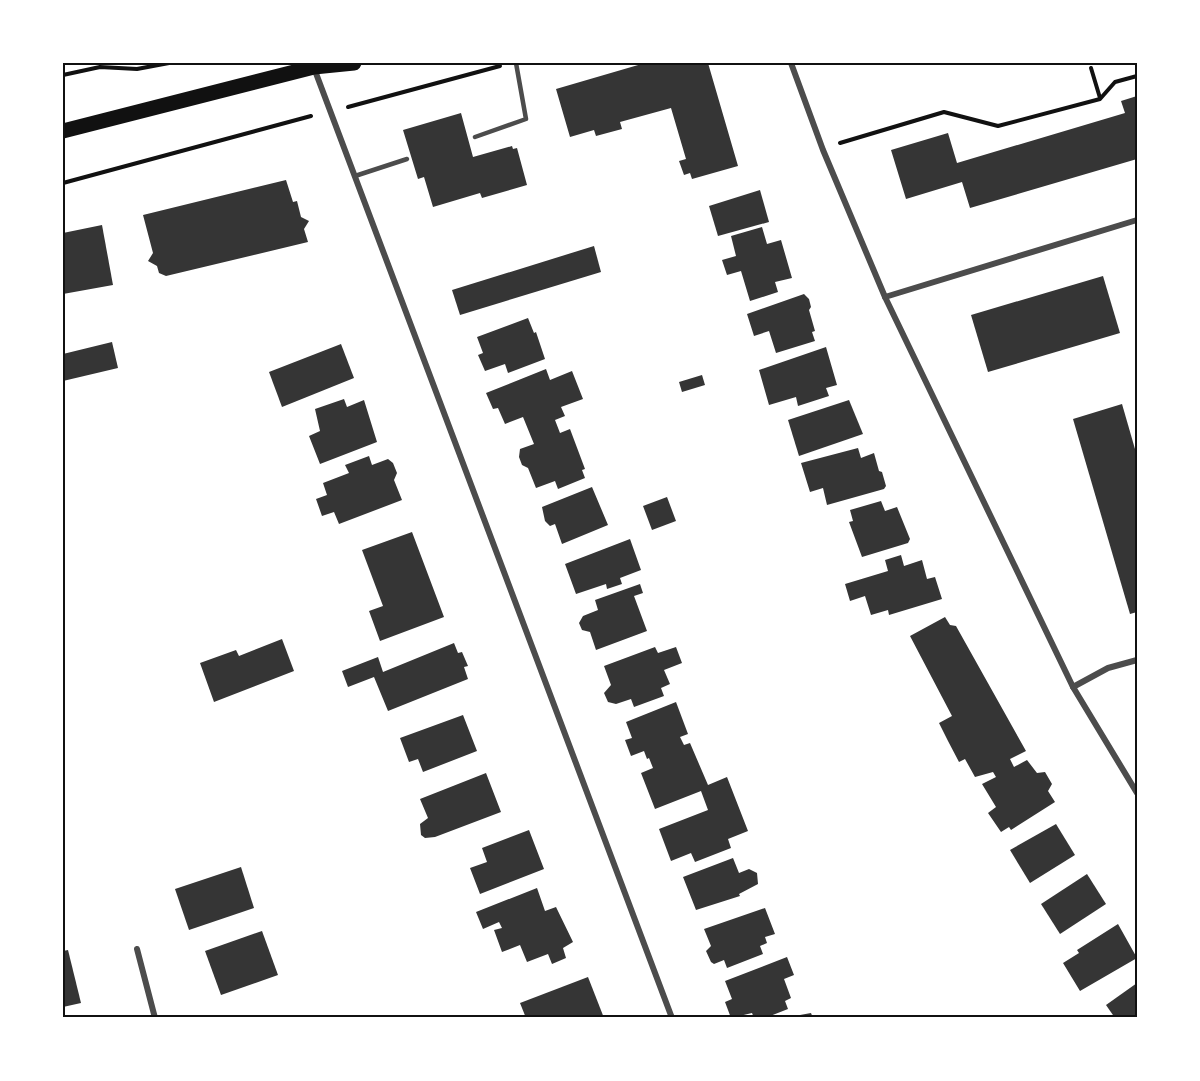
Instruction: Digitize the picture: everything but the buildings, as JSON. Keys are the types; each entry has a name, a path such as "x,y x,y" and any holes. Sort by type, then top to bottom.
{"main road":[{"path":"63,131 318,65 354,63"}],"street":[{"path":"791,63 822,150 885,297 1073,687 1137,793"},
{"path":"318,65 330,111 672,1018"},
{"path":"885,297 1137,220"},
{"path":"1073,687 1108,668 1137,660"},
{"path":"137,949 155,1018"}],"lane":[{"path":"475,137 526,120 514,63"},
{"path":"355,177 407,159"}],"path":[{"path":"100,67 106,63"},
{"path":"63,75 100,67 137,69 169,63"},
{"path":"63,183 514,63"},
{"path":"1091,68 1100,99"},
{"path":"849,139 944,112 998,126 1100,99 1115,82 1137,76"}]}
